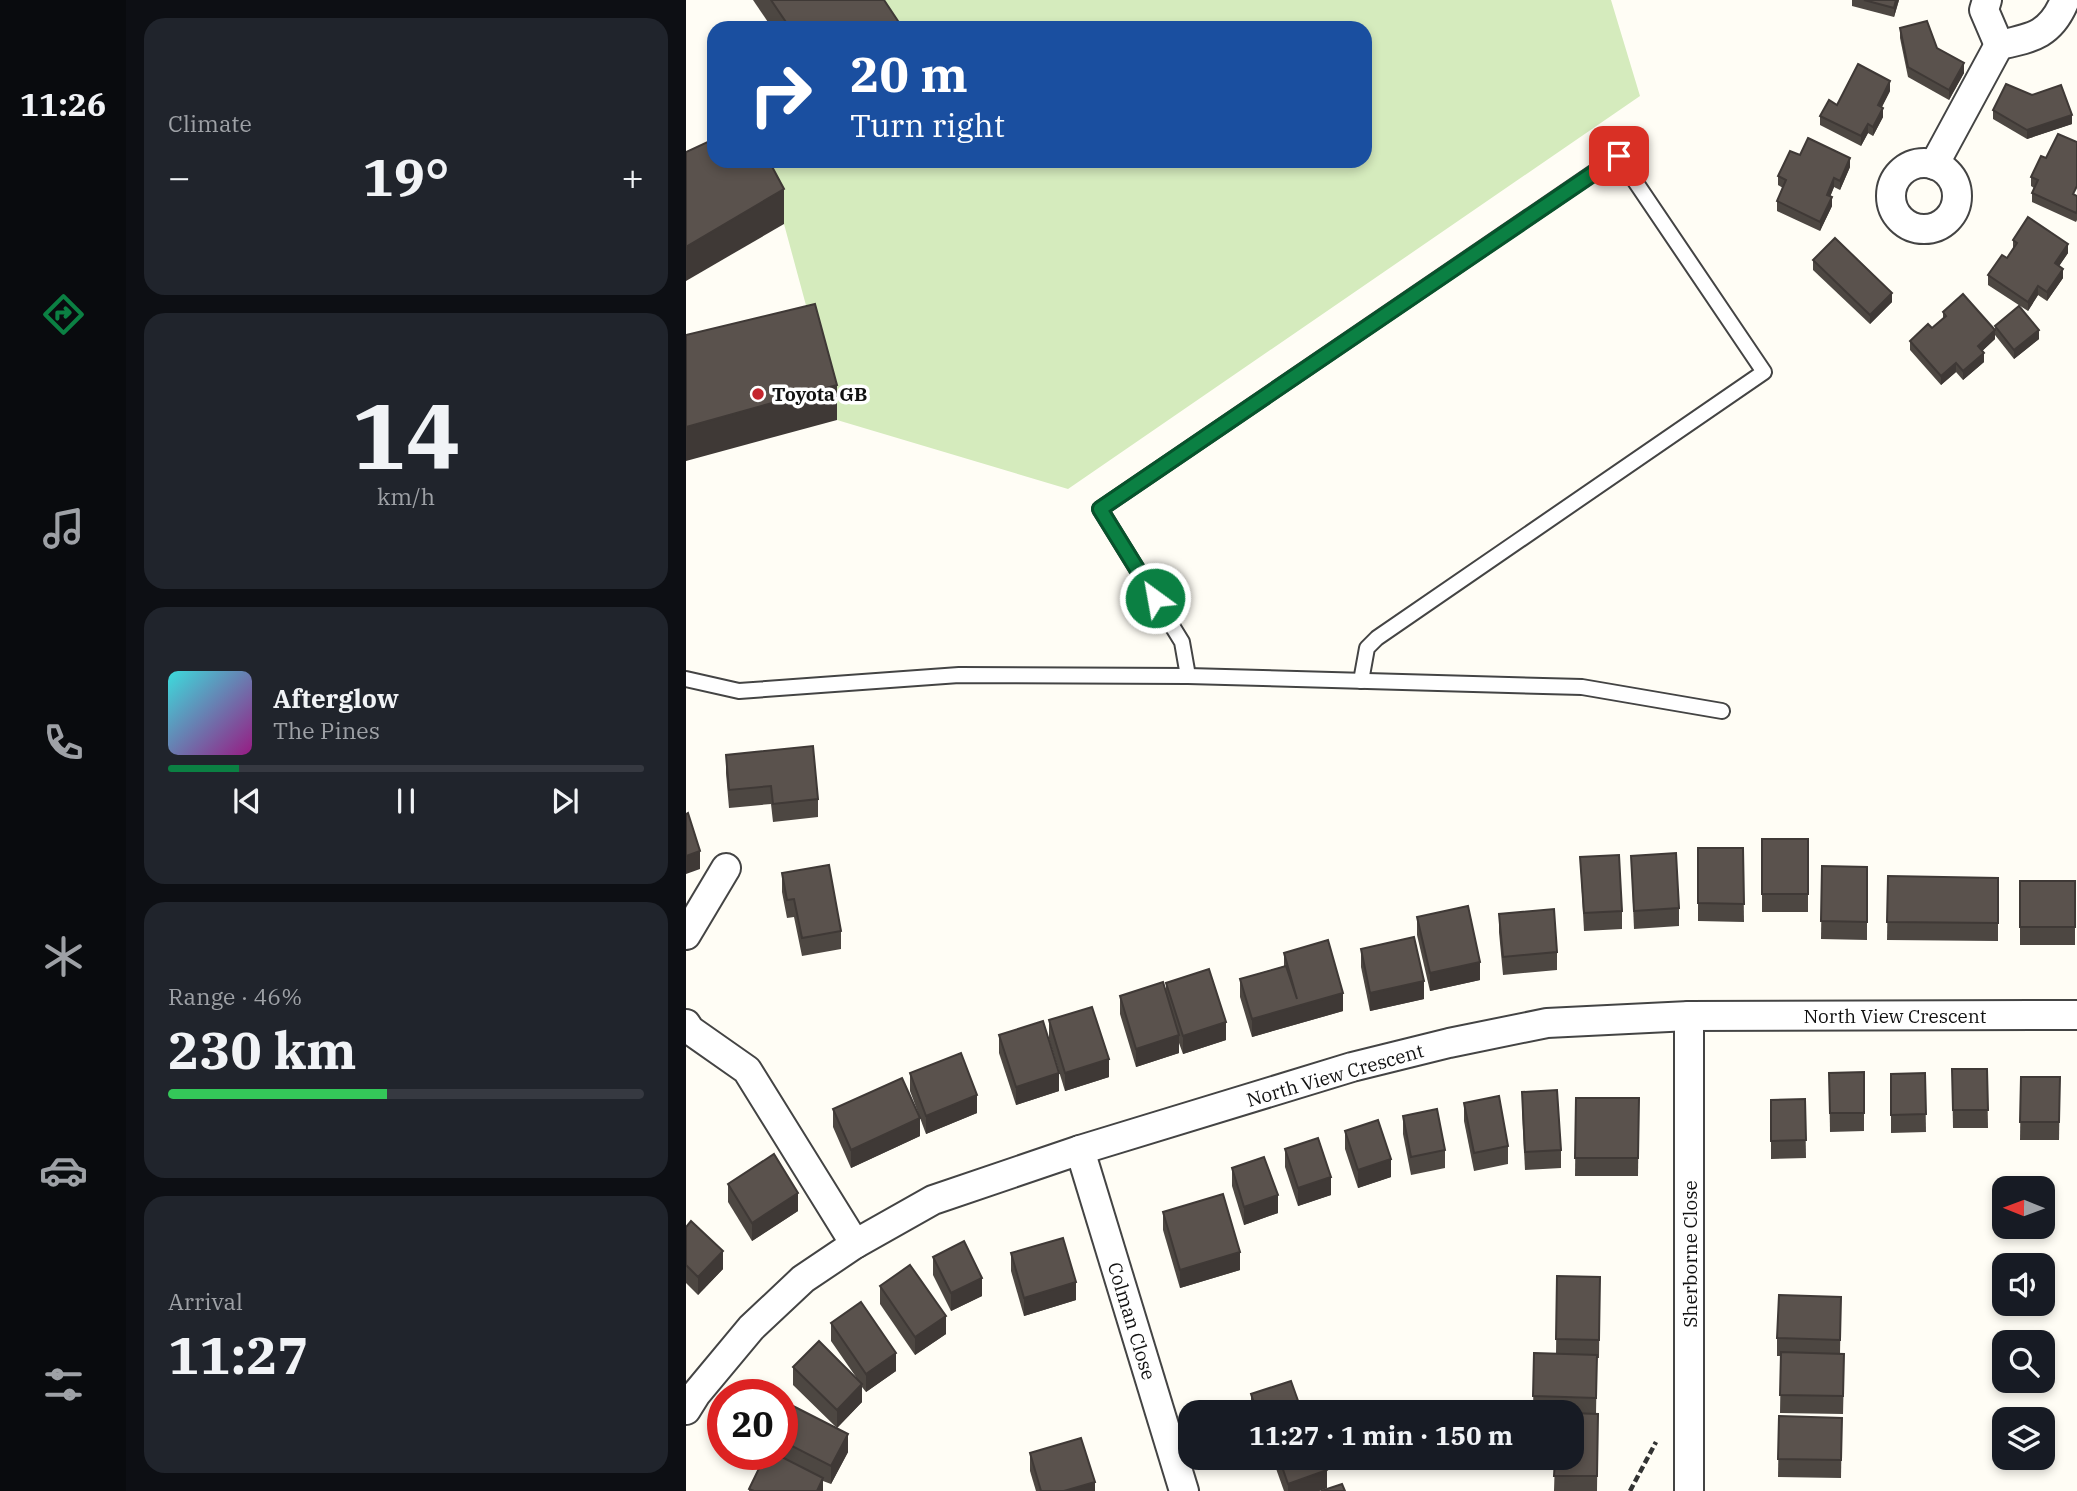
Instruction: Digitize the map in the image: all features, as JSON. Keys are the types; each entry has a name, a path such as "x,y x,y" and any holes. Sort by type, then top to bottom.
{"street":[{"path":"1987,0 1984,10 1999,45"},
{"path":"1934,165 1999,45 2035,37 2058,16 2065,0"},
{"path":"686,935 726,868"},
{"name":"North View Crescent","path":"686,1410 696,1394 751,1328 803,1279 855,1244 933,1200 1080,1150 1352,1067 1547,1023 1689,1016 2077,1015"},
{"name":"Sherborne Close","path":"1689,1016 1689,1491"},
{"path":"686,1024 690,1031 747,1070 855,1244"},
{"name":"Colman Close","path":"1080,1150 1184,1491"}],"lane":[{"path":"1188,676 1182,642 1100,509 1619,156 1764,372 1377,638 1367,648 1361,681"},
{"path":"686,679 739,691 782,690 959,675 1188,676 1582,687 1722,711"}],"green space":[{"path":"866,0 1611,0 1640,96 1068,489 837,420 784,224 755,168 1372,168 1372,21 880,21"}],"building":[{"path":"771,0 884,0 898,21 785,21"},
{"path":"1864,0 1896,0 1894,8"},
{"path":"1927,21 1937,48 1964,63 1949,90 1908,67 1900,28"},
{"path":"1858,64 1890,81 1878,105 1883,108 1873,127 1868,124 1861,136 1820,116 1829,100 1837,105"},
{"path":"2006,84 2032,95 2061,85 2072,115 2027,130 1993,110"},
{"path":"2058,134 2077,142 2077,186 2073,194 2077,196 2076,213 2032,193 2038,180 2031,177 2041,156 2046,158"},
{"path":"1808,138 1850,158 1840,181 1834,178 1827,195 1832,197 1820,222 1777,201 1786,180 1778,176 1790,151 1800,155"},
{"path":"707,142 707,168 773,168 784,189 686,247 686,152"},
{"path":"2028,217 2068,244 2055,263 2063,269 2047,292 2038,286 2028,302 1988,275 2002,255 2007,258 2017,243 2013,240"},
{"path":"1835,238 1892,293 1870,315 1813,260"},
{"path":"1963,294 1995,330 1978,346 1984,353 1963,371 1956,363 1941,376 1910,341 1928,324 1932,328 1946,316 1943,312"},
{"path":"815,304 837,385 686,427 686,335"},
{"path":"2019,306 2039,330 2014,350 1995,326"},
{"path":"813,746 818,799 773,804 771,786 729,790 726,755"},
{"path":"688,813 700,851 686,856 686,814"},
{"path":"1762,839 1808,839 1808,894 1762,894"},
{"path":"1698,848 1743,848 1744,904 1698,903"},
{"path":"1676,853 1679,908 1634,911 1631,856"},
{"path":"1619,855 1622,911 1584,913 1580,857"},
{"path":"829,865 841,931 802,938 794,899 787,900 782,873"},
{"path":"1822,866 1867,867 1867,922 1821,921"},
{"path":"1888,876 1998,878 1998,923 1887,922"},
{"path":"2020,881 2075,881 2075,927 2020,927"},
{"path":"1468,906 1480,962 1430,973 1417,917"},
{"path":"1554,909 1557,952 1503,957 1499,914"},
{"path":"1414,937 1424,981 1370,993 1361,949"},
{"path":"1328,940 1343,993 1252,1019 1240,979 1286,966 1297,999 1284,953"},
{"path":"1209,969 1226,1022 1183,1036 1166,983"},
{"path":"1163,982 1179,1035 1136,1049 1120,996"},
{"path":"1092,1007 1109,1059 1065,1073 1049,1020"},
{"path":"1043,1021 1059,1073 1016,1087 999,1035"},
{"path":"961,1053 977,1095 926,1116 910,1073"},
{"path":"1952,1069 1987,1069 1988,1110 1953,1110"},
{"path":"1864,1072 1864,1113 1830,1113 1829,1073"},
{"path":"1925,1073 1926,1114 1891,1115 1891,1074"},
{"path":"2021,1077 2060,1077 2059,1122 2020,1122"},
{"path":"902,1078 920,1118 851,1150 833,1109"},
{"path":"1557,1090 1561,1150 1525,1152 1522,1092"},
{"path":"1499,1096 1508,1146 1474,1153 1464,1103"},
{"path":"1576,1098 1639,1098 1638,1158 1575,1158"},
{"path":"1805,1099 1806,1140 1771,1141 1771,1100"},
{"path":"1437,1109 1445,1150 1411,1157 1403,1116"},
{"path":"1378,1120 1391,1159 1358,1170 1345,1131"},
{"path":"1318,1138 1331,1177 1298,1188 1285,1149"},
{"path":"774,1154 798,1193 752,1223 728,1184"},
{"path":"1264,1157 1278,1195 1244,1207 1232,1168"},
{"path":"1223,1194 1240,1252 1180,1270 1163,1212"},
{"path":"691,1221 723,1251 698,1277 686,1265 686,1227"},
{"path":"1063,1238 1076,1282 1024,1298 1011,1253"},
{"path":"964,1241 982,1278 951,1293 933,1257"},
{"path":"910,1265 946,1316 915,1337 880,1286"},
{"path":"1557,1276 1600,1277 1599,1340 1556,1339"},
{"path":"1779,1295 1841,1297 1840,1340 1777,1338"},
{"path":"861,1302 896,1353 866,1374 831,1323"},
{"path":"819,1341 862,1384 837,1410 793,1367"},
{"path":"1781,1352 1844,1354 1843,1396 1780,1395"},
{"path":"1534,1353 1597,1355 1596,1398 1533,1396"},
{"path":"1291,1381 1298,1400 1253,1400 1251,1394"},
{"path":"798,1409 848,1434 831,1466 798,1449"},
{"path":"1584,1413 1598,1414 1597,1476 1554,1476 1554,1470 1584,1470"},
{"path":"1779,1416 1842,1418 1841,1460 1778,1459"},
{"path":"1081,1438 1095,1482 1064,1491 1041,1491 1030,1453"},
{"path":"798,1465 823,1478 817,1491 749,1489 758,1470 798,1470"},
{"path":"1283,1470 1327,1470 1288,1484"},
{"path":"1342,1484 1345,1491 1321,1491"}],"place":[{"name":"Toyota GB","path":"758,394"}],"route":[{"path":"1155,598 1100,509 1619,156"}]}
